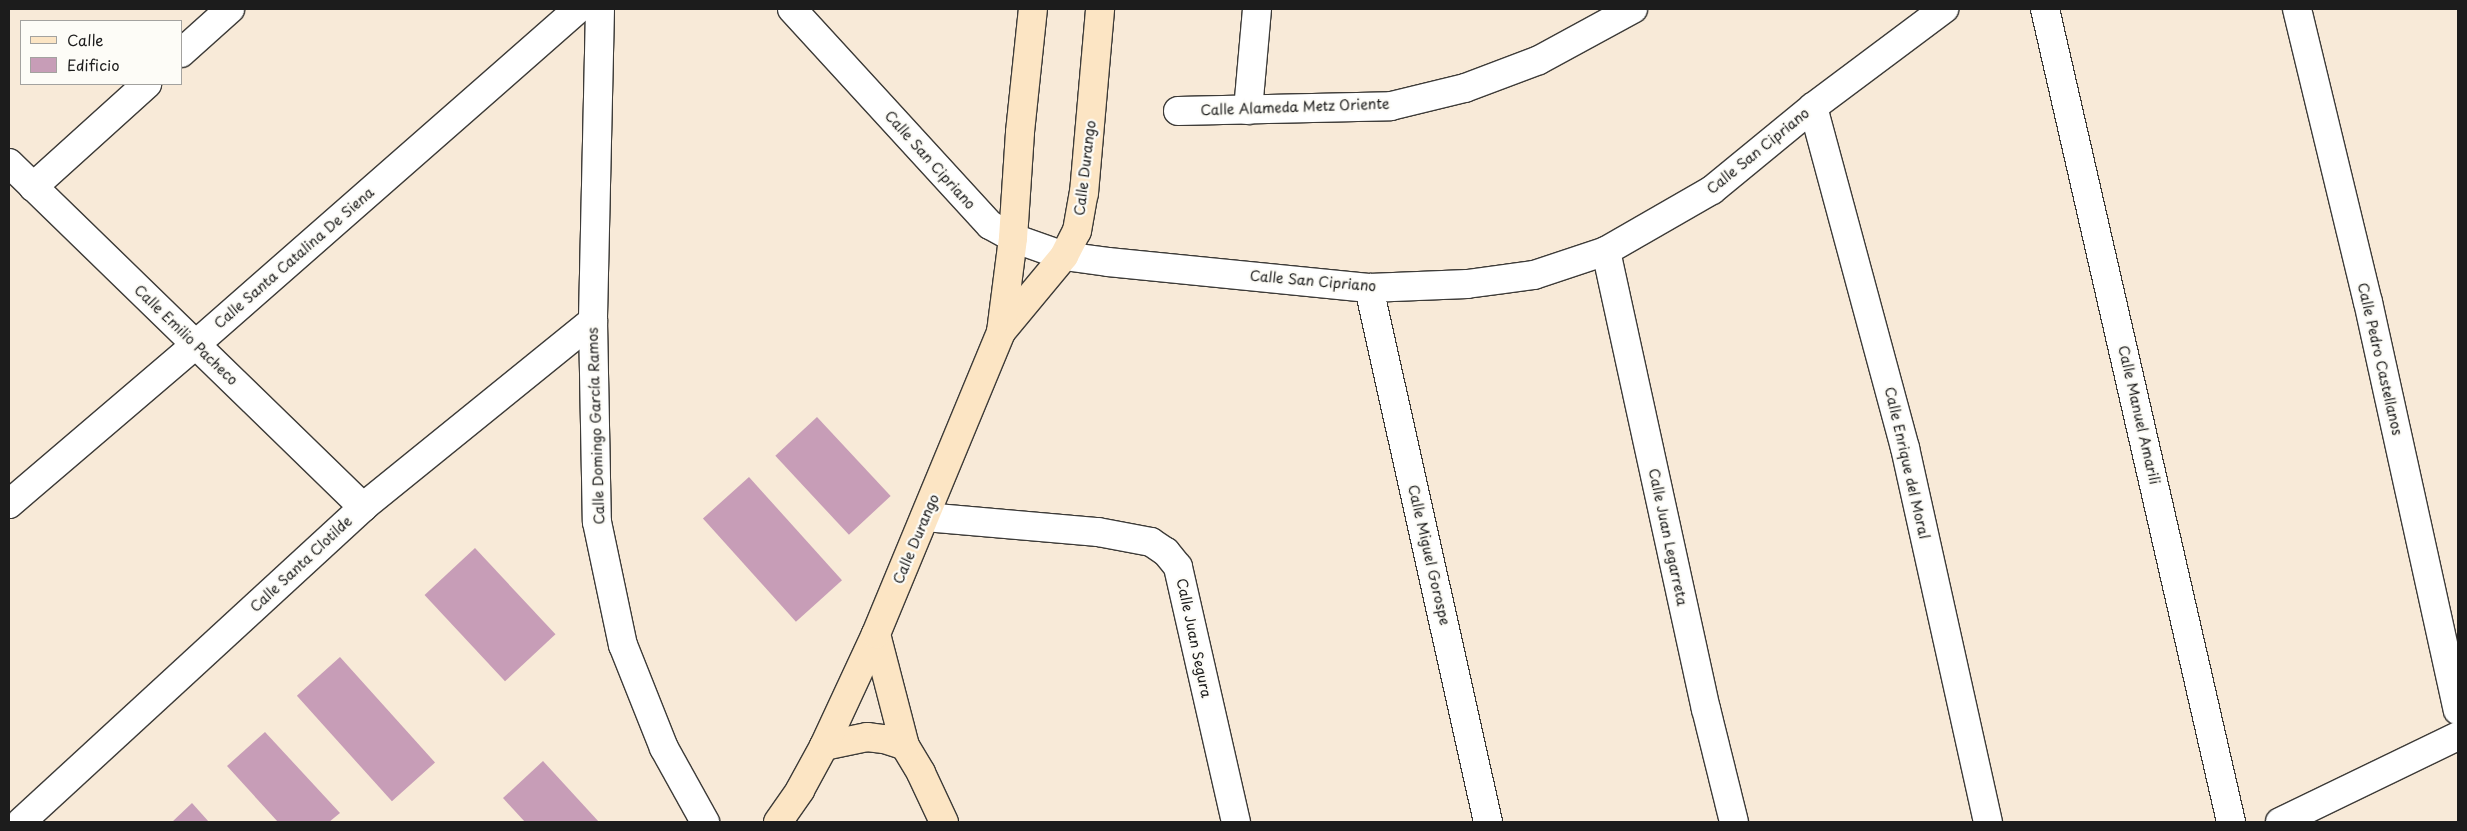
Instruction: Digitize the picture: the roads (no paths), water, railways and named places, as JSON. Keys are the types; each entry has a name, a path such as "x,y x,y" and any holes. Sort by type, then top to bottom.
{"main road":[{"name":"Calle Durango","path":"778,822 800,790 824,746 876,634 1001,332 1013,238 1020,132 1033,9"},
{"name":"Calle Durango","path":"1001,332 1064,256 1077,231 1084,193 1100,9"},
{"path":"876,634 905,746 921,772 944,822"},
{"path":"824,746 867,737 884,739 905,746"}],"street":[{"path":"182,52 230,9"},
{"name":"Calle Santa Catalina De Siena","path":"10,501 195,345 578,9"},
{"name":"Calle Domingo García Ramos","path":"600,9 593,321 597,522 623,645 664,748 705,822"},
{"name":"Calle San Cipriano","path":"792,9 990,225 1013,238 1064,256 1369,288 1467,284 1534,275 1606,250 1712,190 1812,107 1944,9"},
{"path":"1248,110 1257,9"},
{"name":"Calle Alameda Metz Oriente","path":"1178,111 1390,106 1465,88 1539,60 1633,9"},
{"name":"Calle Manuel Amarili","path":"2045,9 2231,822"},
{"name":"Calle Pedro Castellanos","path":"2297,9 2368,302 2458,710"},
{"path":"34,187 146,85"},
{"name":"Calle Enrique del Moral","path":"1812,107 1905,448 1988,822"},
{"name":"Calle Emilio Pacheco","path":"9,163 363,507"},
{"name":"Calle Juan Legarreta","path":"1606,250 1706,709 1734,822"},
{"name":"Calle Miguel Gorospe","path":"1369,288 1488,822"},
{"name":"Calle Santa Clotilde","path":"21,822 363,507 593,321"},
{"name":"Calle Juan Segura","path":"925,517 1098,532 1151,542 1166,552 1178,567 1236,822"},
{"path":"2280,822 2458,736"}]}
